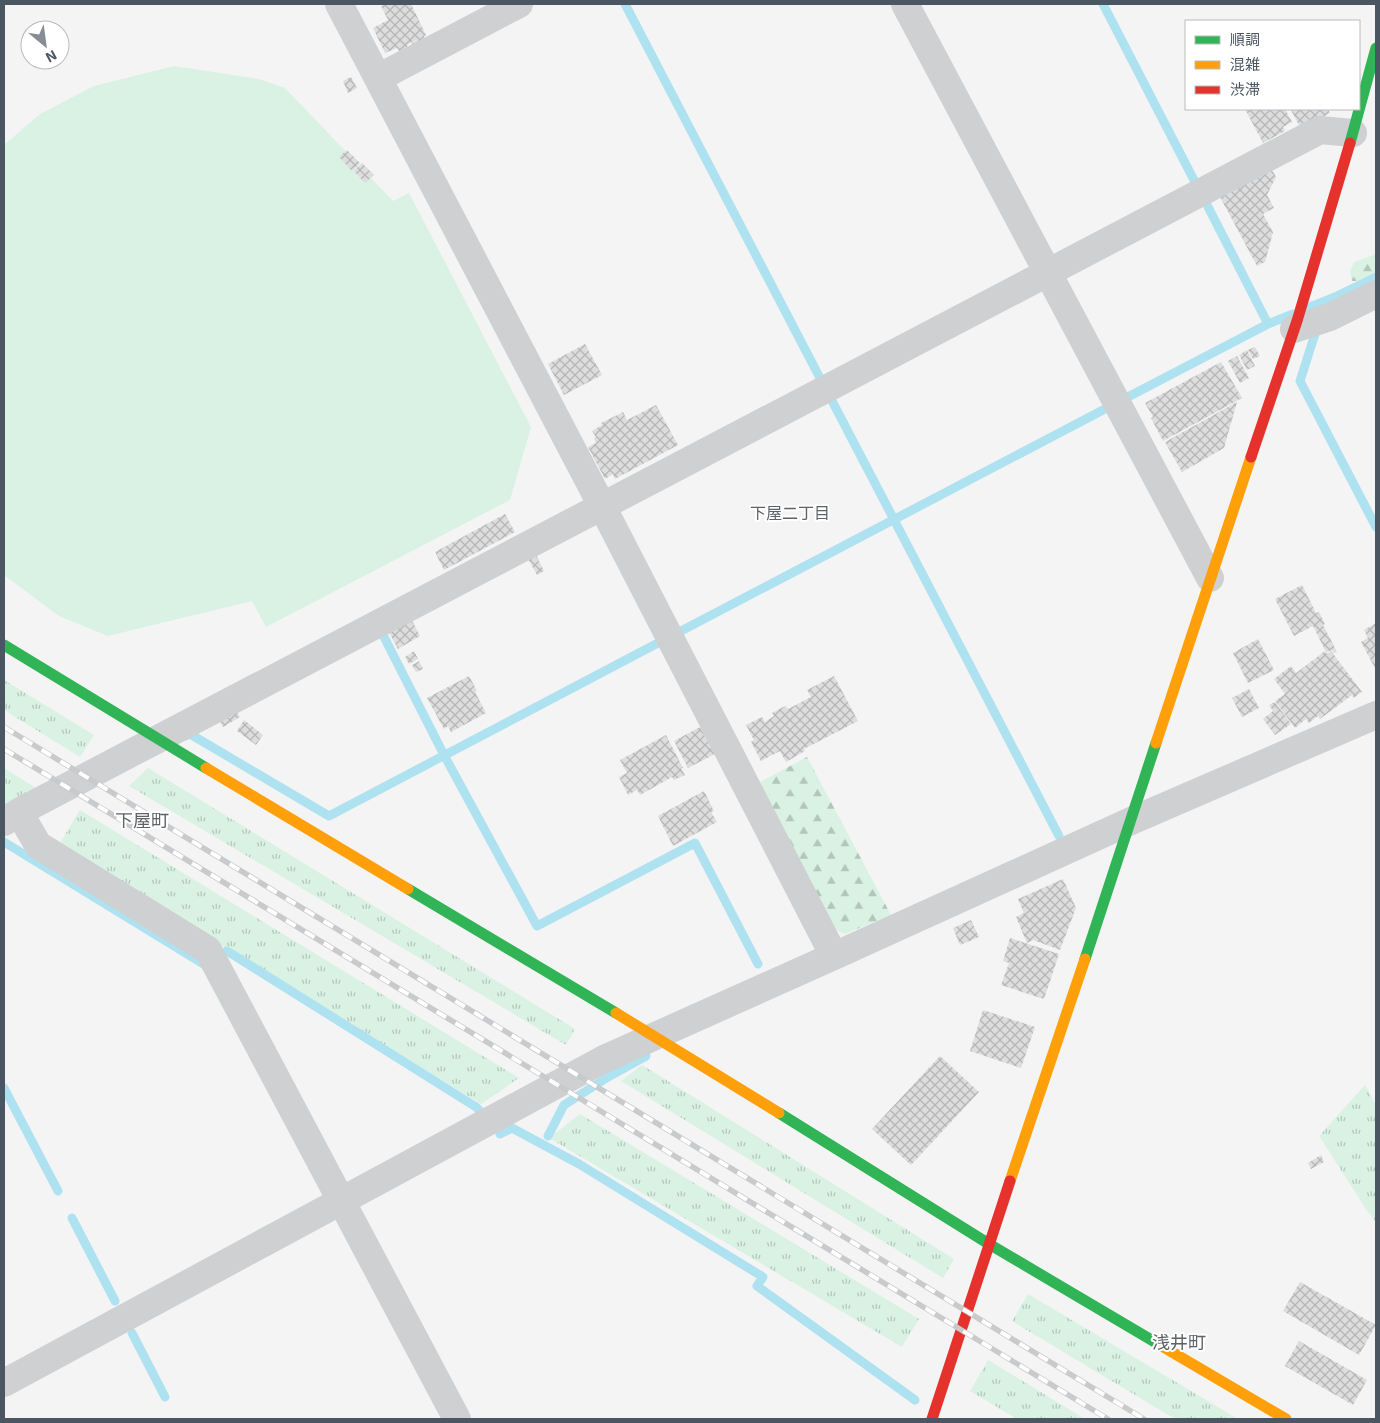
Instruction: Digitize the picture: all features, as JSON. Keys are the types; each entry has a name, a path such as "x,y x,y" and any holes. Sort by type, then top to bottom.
{"street":[{"path":"339,4 602,506 834,956"},
{"path":"378,78 519,4"},
{"path":"905,4 1210,578"},
{"path":"1360,107 1376,48"},
{"path":"932,1419 1295,325 1359,110"},
{"path":"457,1419 208,950 38,845 12,817 1320,130 1353,133"},
{"path":"1295,325 1330,316 1376,294"},
{"path":"4,645 656,1037 989,1244 1286,1419"},
{"path":"4,1383 604,1059 1132,820 1376,715"}],"green space":[{"path":"174,66 259,79 285,88 393,201 409,193 531,427 510,500 266,627 252,601 108,636 59,616 4,575 4,145 40,114 94,86"},
{"path":"1376,254 1376,272 1357,281 1352,281 1350,271 1354,262"},
{"path":"4,680 94,735 80,757 4,710"},
{"path":"807,757 891,915 845,934 832,928 758,783"},
{"path":"4,768 36,788 4,810"},
{"path":"148,768 575,1029 566,1045 129,786"},
{"path":"80,810 519,1078 481,1104 58,846"},
{"path":"642,1065 954,1259 943,1278 621,1081"},
{"path":"1365,1085 1376,1105 1376,1222 1319,1136"},
{"path":"580,1114 919,1319 902,1347 549,1138"},
{"path":"1028,1294 1238,1419 1175,1419 1012,1321"},
{"path":"988,1360 1085,1419 1017,1419 970,1391"}],"building":[{"path":"386,4 411,4 426,35 424,36 426,41 413,48 411,44 418,39 399,51 397,48 385,53 373,28 388,20 381,6"},
{"path":"351,77 357,88 348,93 343,81"},
{"path":"1246,110 1286,110 1292,122 1283,127 1285,131 1263,143"},
{"path":"1291,110 1328,110 1330,113 1301,129"},
{"path":"347,150 360,163 352,171 339,157"},
{"path":"362,163 374,175 365,183 354,171"},
{"path":"1271,168 1276,177 1267,195 1274,208 1263,214 1273,232 1265,262 1257,266 1219,195"},
{"path":"585,344 602,375 564,395 548,364"},
{"path":"1255,347 1260,356 1253,359 1248,350"},
{"path":"1247,350 1255,366 1247,370 1239,355"},
{"path":"1237,356 1249,378 1240,383 1228,361"},
{"path":"1221,362 1242,398 1163,441 1145,403"},
{"path":"1237,402 1224,448 1182,472 1165,442"},
{"path":"656,405 678,445 615,479 613,474 605,479 588,447 596,443 594,438 596,437 592,431 602,425 601,423 623,412 627,420"},
{"path":"505,514 515,532 444,570 435,552"},
{"path":"535,553 544,571 537,575 527,557"},
{"path":"1302,585 1316,613 1319,612 1325,624 1323,625 1337,652 1334,653 1332,650 1326,652 1313,626 1294,636 1275,599"},
{"path":"409,615 420,636 398,649 386,627"},
{"path":"1376,623 1376,670 1361,642 1368,638 1364,630"},
{"path":"1258,639 1274,670 1248,683 1233,653"},
{"path":"414,651 418,659 409,664 405,657"},
{"path":"1325,651 1327,654 1331,651 1362,692 1354,698 1352,695 1320,719 1318,716 1309,723 1306,719 1295,728 1275,701 1285,694 1274,679 1291,666 1296,673"},
{"path":"419,661 423,669 416,672 412,665"},
{"path":"469,676 486,713 451,732 448,726 444,729 427,698"},
{"path":"834,676 858,721 804,749 805,751 786,762 780,751 761,761 751,742 754,740 746,725 762,717 765,722 774,716 772,713 785,706 788,709 811,697 807,690"},
{"path":"1249,689 1259,708 1242,717 1232,698"},
{"path":"1275,702 1291,724 1275,735 1263,719 1273,711 1269,705"},
{"path":"236,710 240,717 223,727 218,719"},
{"path":"244,720 263,735 256,745 237,731"},
{"path":"700,727 715,754 688,768 674,741"},
{"path":"666,735 685,775 674,780 672,777 640,795 637,790 628,795 619,777 627,773 620,760"},
{"path":"704,791 714,811 711,812 717,822 673,846 658,816"},
{"path":"1063,879 1076,908 1060,950 1033,940 1027,943 1016,917 1024,913 1018,899"},
{"path":"971,920 979,937 960,945 953,928"},
{"path":"1010,938 1059,954 1044,999 1001,985 1009,963 1003,961"},
{"path":"983,1010 1035,1027 1021,1068 970,1051"},
{"path":"940,1056 979,1092 911,1165 872,1129"},
{"path":"1321,1155 1324,1162 1311,1169 1308,1163"},
{"path":"1300,1282 1376,1325 1359,1355 1283,1311"},
{"path":"1299,1341 1367,1380 1353,1405 1285,1366"}],"waterway":[{"path":"625,4 821,380"},
{"path":"1103,4 1197,186"},
{"path":"1205,201 1268,324"},
{"path":"1305,309 1376,277"},
{"path":"1124,399 1268,324 1293,314"},
{"path":"1315,334 1300,381 1376,527"},
{"path":"830,397 1059,836"},
{"path":"681,631 1103,410"},
{"path":"381,631 444,755 537,926 695,843 758,964"},
{"path":"185,736 190,734 329,816 656,644"},
{"path":"4,842 205,965"},
{"path":"227,951 480,1111"},
{"path":"548,1136 564,1105 646,1056"},
{"path":"4,1088 58,1191"},
{"path":"500,1134 512,1128 579,1164 763,1277 757,1286 915,1400"},
{"path":"72,1218 115,1301"},
{"path":"132,1333 165,1397"}],"railway":[{"path":"4,727 1144,1419"},
{"path":"4,749 1108,1419"}],"traffic: fast":[{"path":"1360,106 1376,48"},
{"path":"1350,143 1359,110"},
{"path":"4,645 206,768"},
{"path":"1085,959 1156,743"},
{"path":"408,889 616,1013"},
{"path":"779,1113 989,1244 1160,1345"}],"traffic: slow":[{"path":"1156,743 1251,457"},
{"path":"206,768 408,889"},
{"path":"1010,1181 1085,959"},
{"path":"616,1013 779,1113"},
{"path":"1160,1345 1286,1419"}],"traffic: jam":[{"path":"1251,457 1297,321 1350,143"},
{"path":"932,1419 1010,1181"}],"district":[{"name":"下屋二丁目","path":"790,512"},
{"name":"下屋町","path":"142,820"},
{"name":"浅井町","path":"1179,1342"}]}
